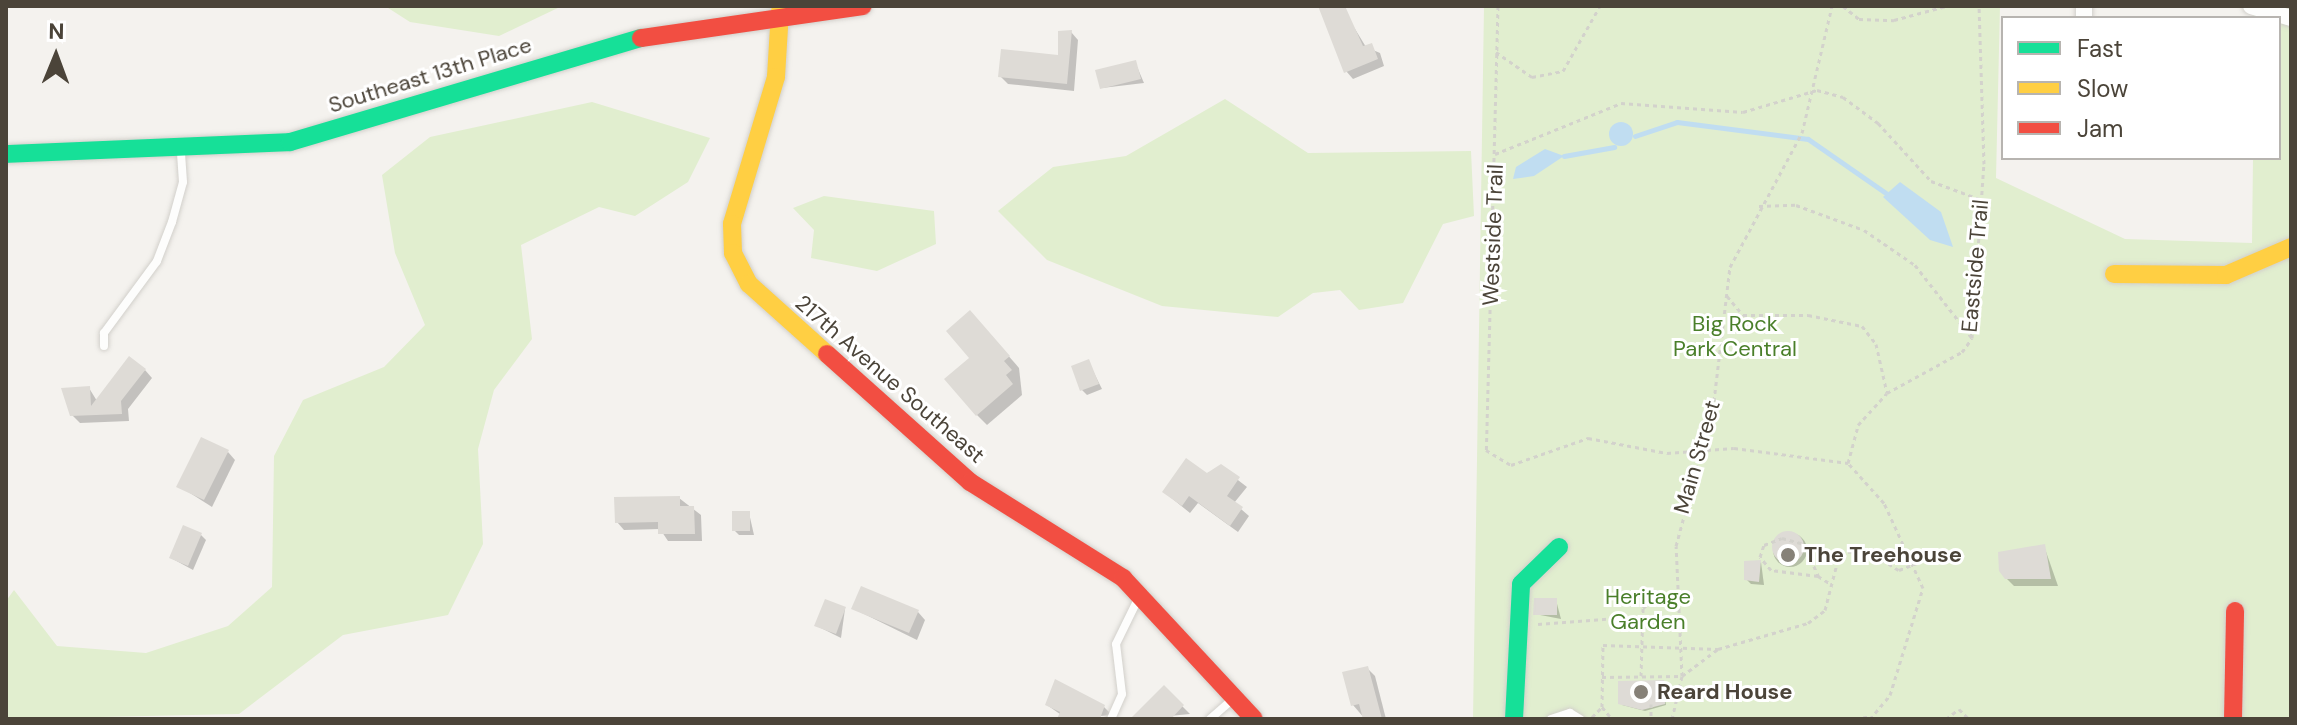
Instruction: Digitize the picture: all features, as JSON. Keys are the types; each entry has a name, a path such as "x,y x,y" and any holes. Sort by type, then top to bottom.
{"street":[{"name":"Southeast 13th Place","path":"6,154 181,150 290,142 632,40 780,11 863,6"},
{"path":"2251,6 2291,18"},
{"name":"217th Avenue Southeast","path":"780,11 776,77 732,224 733,253 749,284 970,482 1095,556 1140,595 1254,719"},
{"path":"2114,274 2235,273 2291,247"},
{"path":"1514,719 1521,584 1559,547"},
{"path":"2233,719 2235,611"}],"lane":[{"path":"104,346 104,333 167,235 183,182 181,150"},
{"path":"1111,719 1122,694 1116,644 1140,595"},
{"path":"1210,719 1235,698"},
{"path":"1551,719 1570,713 1580,719"}],"path":[{"name":"Westside Trail","path":"1498,6 1486,450 1511,465 1588,438 1698,455"},
{"path":"1496,52 1532,77 1563,71 1600,6"},
{"name":"Main Street","path":"1672,719 1682,676 1676,546 1698,455 1713,409 1730,267 1759,206 1802,133 1817,90 1832,6"},
{"path":"1843,6 1859,19 1894,20 1946,6"},
{"name":"Eastside Trail","path":"1848,463 1858,425 1887,393 1962,352 1972,338 1982,200 1979,6"},
{"path":"1495,154 1621,103 1743,112 1817,90 1843,97 1878,123 1931,181 1982,200"},
{"path":"1759,206 1796,205 1864,230 1915,265 1972,338"},
{"path":"1727,296 1743,315 1808,315 1862,326 1876,344 1887,393"},
{"path":"1698,455 1734,448 1848,463 1884,503 1917,563 1923,588 1890,695 1871,718 1855,719"},
{"path":"1818,576 1804,544 1782,538 1764,545 1760,557 1771,570 1818,576 1831,584"},
{"path":"1602,677 1682,676 1718,649 1808,623 1825,610 1840,552 1868,551 1899,570 1917,563"},
{"path":"1641,676 1640,614 1649,600 1680,593"},
{"path":"1520,629 1561,617 1617,618"},
{"path":"1612,719 1602,707 1603,645 1681,644 1718,649"},
{"path":"1651,704 1651,719"},
{"path":"1590,719 1602,707"},
{"path":"1946,719 1959,709 1969,719"}],"green space":[{"path":"385,6 562,6 499,36 410,22"},
{"name":"Big Rock Park Central","path":"1484,6 2000,6 1996,178 2125,239 2252,243 2253,160 2281,160 2281,16 2253,16 2253,6 2291,6 2291,719 1473,719"},
{"path":"1225,99 1308,153 1471,151 1474,216 1443,224 1403,303 1359,310 1340,290 1313,293 1278,317 1162,306 1047,260 998,211 1053,167 1126,156"},
{"path":"592,102 710,138 688,182 635,216 599,207 521,245 532,339 494,390 478,449 483,544 448,615 343,635 239,714 6,719 6,601 14,590 57,646 146,653 228,626 272,587 274,456 303,400 384,367 425,325 395,253 382,175 430,137"},
{"path":"824,196 934,211 936,244 877,271 811,258 814,230 793,208"}],"water":[{"path":"1616,122 1626,122 1633,129 1633,139 1626,146 1616,146 1609,139 1609,129"},
{"path":"1545,149 1564,156 1534,176 1513,179 1516,167"},
{"path":"1900,182 1941,212 1953,247 1930,240 1883,197"}],"building":[{"path":"1318,6 1345,6 1363,46 1372,43 1378,59 1344,73"},
{"path":"1072,30 1067,84 998,77 1001,49 1058,55 1058,31"},
{"path":"1136,60 1141,79 1100,89 1095,70"},
{"path":"970,310 1010,356 1004,361 1012,370 1006,375 1013,384 976,416 944,379 969,358 946,331"},
{"path":"129,356 146,369 121,401 122,414 70,416 61,388 90,386 91,406"},
{"path":"1089,359 1099,384 1080,391 1071,366"},
{"path":"201,437 229,450 204,500 176,487"},
{"path":"1186,458 1207,473 1221,464 1240,477 1227,496 1243,507 1230,526 1189,496 1182,506 1162,492"},
{"path":"680,496 680,506 694,506 695,534 658,534 658,522 615,523 614,497"},
{"path":"732,511 750,511 750,531 732,531"},
{"path":"183,525 202,533 188,566 169,558"},
{"path":"1788,531 1799,536 1804,547 1799,558 1788,563 1777,558 1772,547 1777,536"},
{"path":"2045,544 2051,579 2005,579 1999,571 1998,552"},
{"path":"1761,560 1759,582 1744,580 1744,561"},
{"path":"861,586 919,610 909,633 851,609"},
{"path":"1534,598 1557,598 1557,615 1533,615"},
{"path":"825,599 846,607 836,634 814,626"},
{"path":"1368,666 1382,719 1363,719 1359,704 1351,706 1342,672"},
{"path":"1055,679 1105,705 1100,719 1057,719 1060,712 1045,705"},
{"name":"Reard House","path":"1664,680 1665,704 1642,710 1618,704 1618,681"},
{"path":"1164,685 1184,705 1171,719 1130,719"}],"waterway":[{"path":"1635,136 1677,122 1808,139 1887,194"},
{"path":"1564,156 1614,147"}],"traffic: fast":[{"path":"6,154 290,142 641,38"},
{"path":"1514,719 1521,584 1559,547"}],"traffic: slow":[{"path":"780,11 776,77 732,224 733,253 749,284 827,354"},
{"path":"2114,274 2226,275 2291,247"}],"traffic: jam":[{"path":"641,38 863,6"},
{"path":"827,354 970,482 1123,578 1254,719"},
{"path":"2233,719 2235,611"}],"place":[{"name":"The Treehouse","path":"1788,555"},
{"name":"Reard House","path":"1641,692"}],"park label":[{"name":"Heritage Garden","path":"1648,608"}]}
